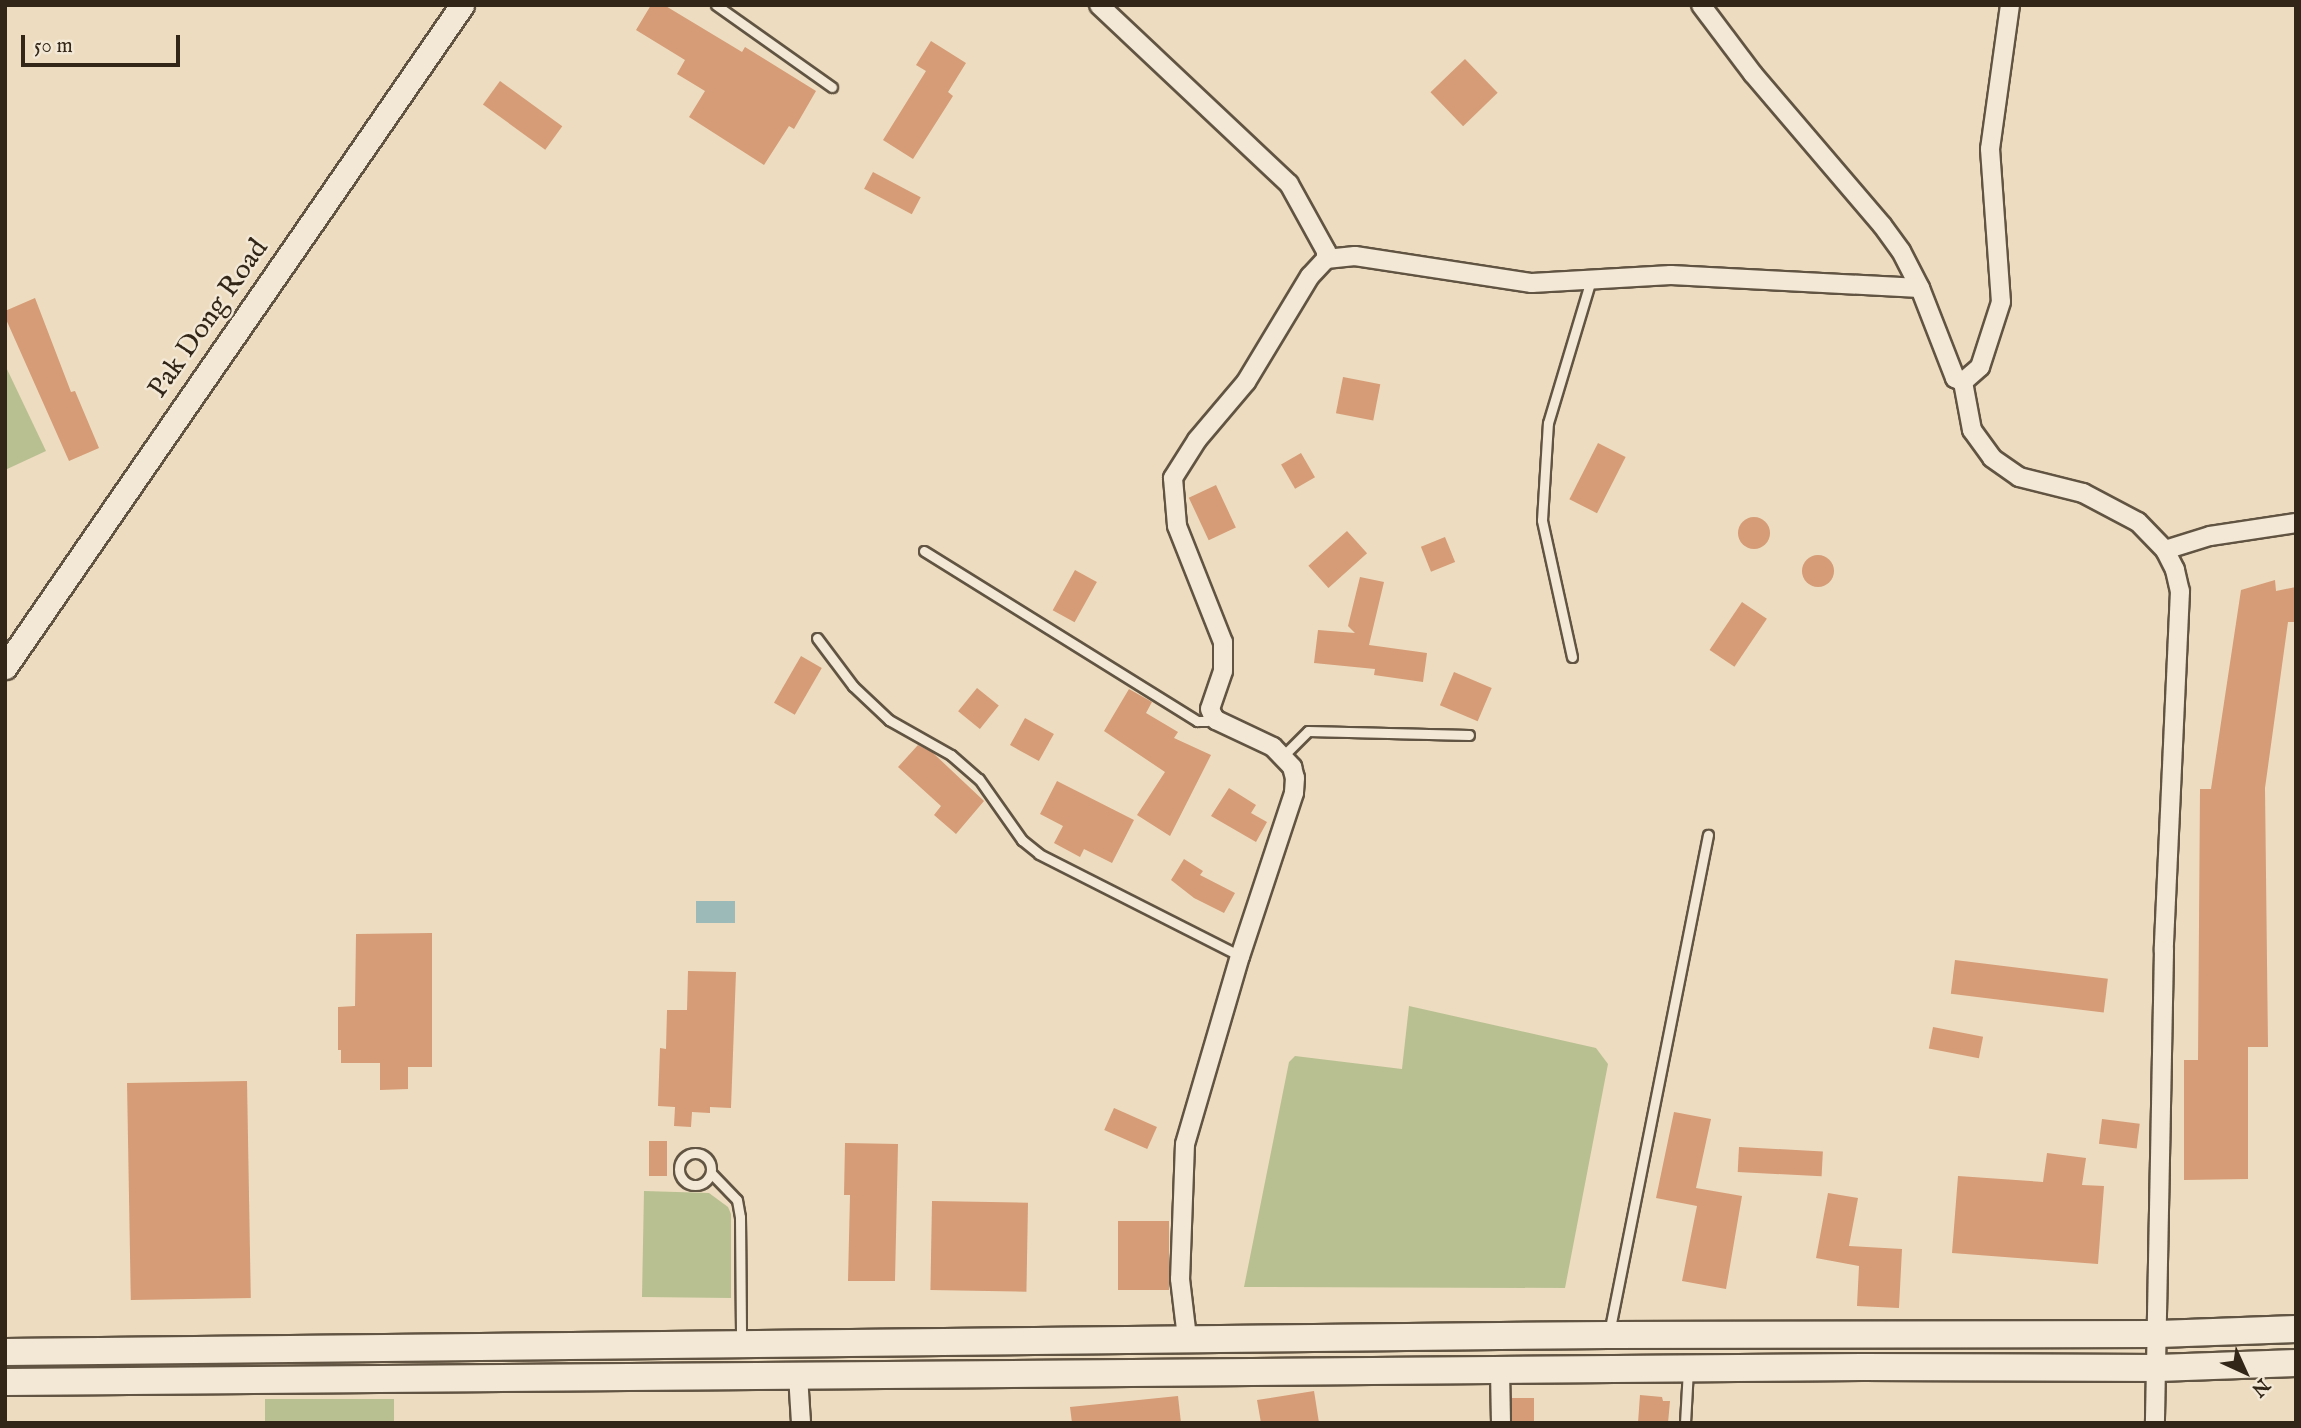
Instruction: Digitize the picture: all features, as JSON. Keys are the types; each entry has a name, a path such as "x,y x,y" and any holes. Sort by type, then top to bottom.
{"main road":[{"path":"5,1352 1187,1338 2159,1334 2296,1329"},
{"path":"887,1343 888,1375"},
{"path":"464,1378 465,1347"},
{"path":"120,1351 120,1381"},
{"path":"5,1382 1688,1368 2158,1368 2296,1363"}],"street":[{"name":"Pak Dong Road","path":"5,667 462,5"},
{"path":"1099,5 1289,184 1323,244 1326,260"},
{"path":"1701,5 1753,74 1882,225 1901,251 1920,288 1955,378 1963,382"},
{"path":"1963,382 1980,367 2001,302 1990,149 2010,5"},
{"path":"1187,1338 1180,1279 1185,1143 1240,956 1294,793 1292,767 1283,756 1273,747 1216,720 1213,716 1212,700 1223,671 1223,642 1177,526 1173,478 1197,440 1247,382 1310,276 1326,260 1355,256 1532,283 1671,275 1920,288"},
{"path":"1963,382 1972,430 1992,458 2019,477 2083,493 2138,522 2165,550 2175,570 2180,591 2164,950 2159,1334 2155,1423"},
{"path":"2165,550 2210,536 2296,523"},
{"path":"1500,1371 1501,1423"},
{"path":"798,1375 801,1423"}],"lane":[{"path":"716,5 832,87"},
{"path":"1572,657 1542,520 1548,423 1591,280"},
{"path":"925,551 1197,721 1206,721 1213,716"},
{"path":"817,638 853,687 889,720 951,755 979,779 1022,840 1039,854 1240,956"},
{"path":"1283,756 1308,731 1469,735"},
{"path":"1608,1335 1708,835"},
{"path":"711,1173 728,1187 737,1200 740,1217 741,1344"},
{"path":"1685,1423 1688,1368"}],"green space":[{"path":"5,365 46,451 5,470"},
{"path":"1409,1006 1596,1048 1608,1064 1565,1288 1244,1287 1289,1062 1295,1056 1402,1069"},
{"path":"644,1191 709,1193 728,1207 731,1214 731,1298 642,1297"},
{"path":"265,1399 394,1399 394,1423 265,1423"}],"water":[{"path":"696,901 735,901 735,923 696,923"}],"building":[{"path":"651,5 664,5 742,52 745,47 816,91 794,129 789,126 764,165 689,117 705,91 677,74 685,60 636,30"},
{"path":"931,41 966,63 948,92 953,96 913,159 883,140 926,71 916,65"},
{"path":"1465,59 1498,93 1463,126 1430,92"},
{"path":"500,81 562,126 545,150 483,104"},
{"path":"873,172 921,197 912,214 864,189"},
{"path":"35,298 71,392 75,391 99,448 69,461 5,317 5,311"},
{"path":"1343,377 1380,384 1373,421 1336,413"},
{"path":"1598,443 1626,457 1597,513 1569,499"},
{"path":"1301,453 1315,477 1295,489 1281,464"},
{"path":"1216,485 1236,528 1209,540 1189,498"},
{"path":"1754,517 1765,522 1770,533 1765,544 1754,549 1743,544 1738,533 1743,522"},
{"path":"1347,531 1367,553 1328,588 1308,566"},
{"path":"1445,537 1455,562 1431,572 1421,547"},
{"path":"1818,555 1829,560 1834,571 1829,582 1818,587 1807,582 1802,571 1807,560"},
{"path":"1075,570 1097,582 1075,622 1053,610"},
{"path":"1360,577 1384,582 1369,645 1427,653 1423,682 1374,675 1375,669 1314,663 1318,630 1355,633 1348,626"},
{"path":"2275,580 2276,591 2296,587 2296,622 2288,622 2265,788 2268,1047 2248,1047 2248,1179 2184,1180 2184,1060 2198,1060 2200,789 2211,789 2241,590"},
{"path":"1742,602 1767,619 1734,667 1710,650"},
{"path":"801,656 822,668 795,715 774,703"},
{"path":"1454,672 1492,688 1478,721 1440,705"},
{"path":"977,688 999,706 980,729 958,711"},
{"path":"1129,689 1152,702 1146,713 1178,732 1174,738 1211,755 1170,836 1137,815 1165,772 1104,731"},
{"path":"1025,718 1054,734 1039,761 1010,745"},
{"path":"918,745 932,752 984,801 956,834 934,815 941,806 898,767"},
{"path":"1057,781 1134,820 1112,863 1084,849 1080,857 1054,843 1063,826 1040,814"},
{"path":"1229,788 1256,805 1251,813 1267,822 1256,842 1211,816"},
{"path":"1184,859 1203,871 1200,875 1235,893 1224,913 1194,898 1171,880"},
{"path":"432,933 432,1067 408,1067 408,1089 380,1090 380,1063 341,1063 341,1050 338,1050 338,1007 355,1006 356,934"},
{"path":"1955,960 2108,979 2104,1013 1951,994"},
{"path":"688,971 736,972 731,1108 710,1107 710,1113 692,1112 691,1127 674,1126 675,1107 658,1106 660,1048 666,1049 667,1010 687,1010"},
{"path":"1933,1027 1983,1037 1979,1058 1929,1049"},
{"path":"247,1081 251,1298 131,1300 127,1083"},
{"path":"1114,1108 1157,1127 1147,1149 1104,1130"},
{"path":"1674,1112 1711,1119 1696,1188 1742,1196 1726,1289 1682,1281 1697,1206 1656,1198"},
{"path":"2102,1119 2140,1124 2137,1148 2099,1144"},
{"path":"649,1141 667,1141 667,1176 649,1176"},
{"path":"845,1143 898,1144 895,1281 848,1281 850,1195 844,1195"},
{"path":"1739,1147 1823,1151 1822,1176 1738,1172"},
{"path":"2047,1153 2086,1158 2082,1185 2104,1186 2098,1264 1952,1253 1958,1176 2043,1182"},
{"path":"1828,1193 1858,1198 1849,1246 1902,1249 1899,1308 1857,1306 1859,1266 1816,1258"},
{"path":"932,1201 1028,1203 1026,1292 930,1290"},
{"path":"1118,1221 1169,1221 1169,1290 1118,1290"},
{"path":"1314,1391 1319,1423 1261,1423 1257,1400"},
{"path":"1640,1395 1662,1397 1663,1401 1670,1401 1668,1423 1638,1423"},
{"path":"1178,1396 1181,1423 1072,1423 1070,1407"},
{"path":"1512,1398 1534,1398 1534,1423 1512,1423"}]}
